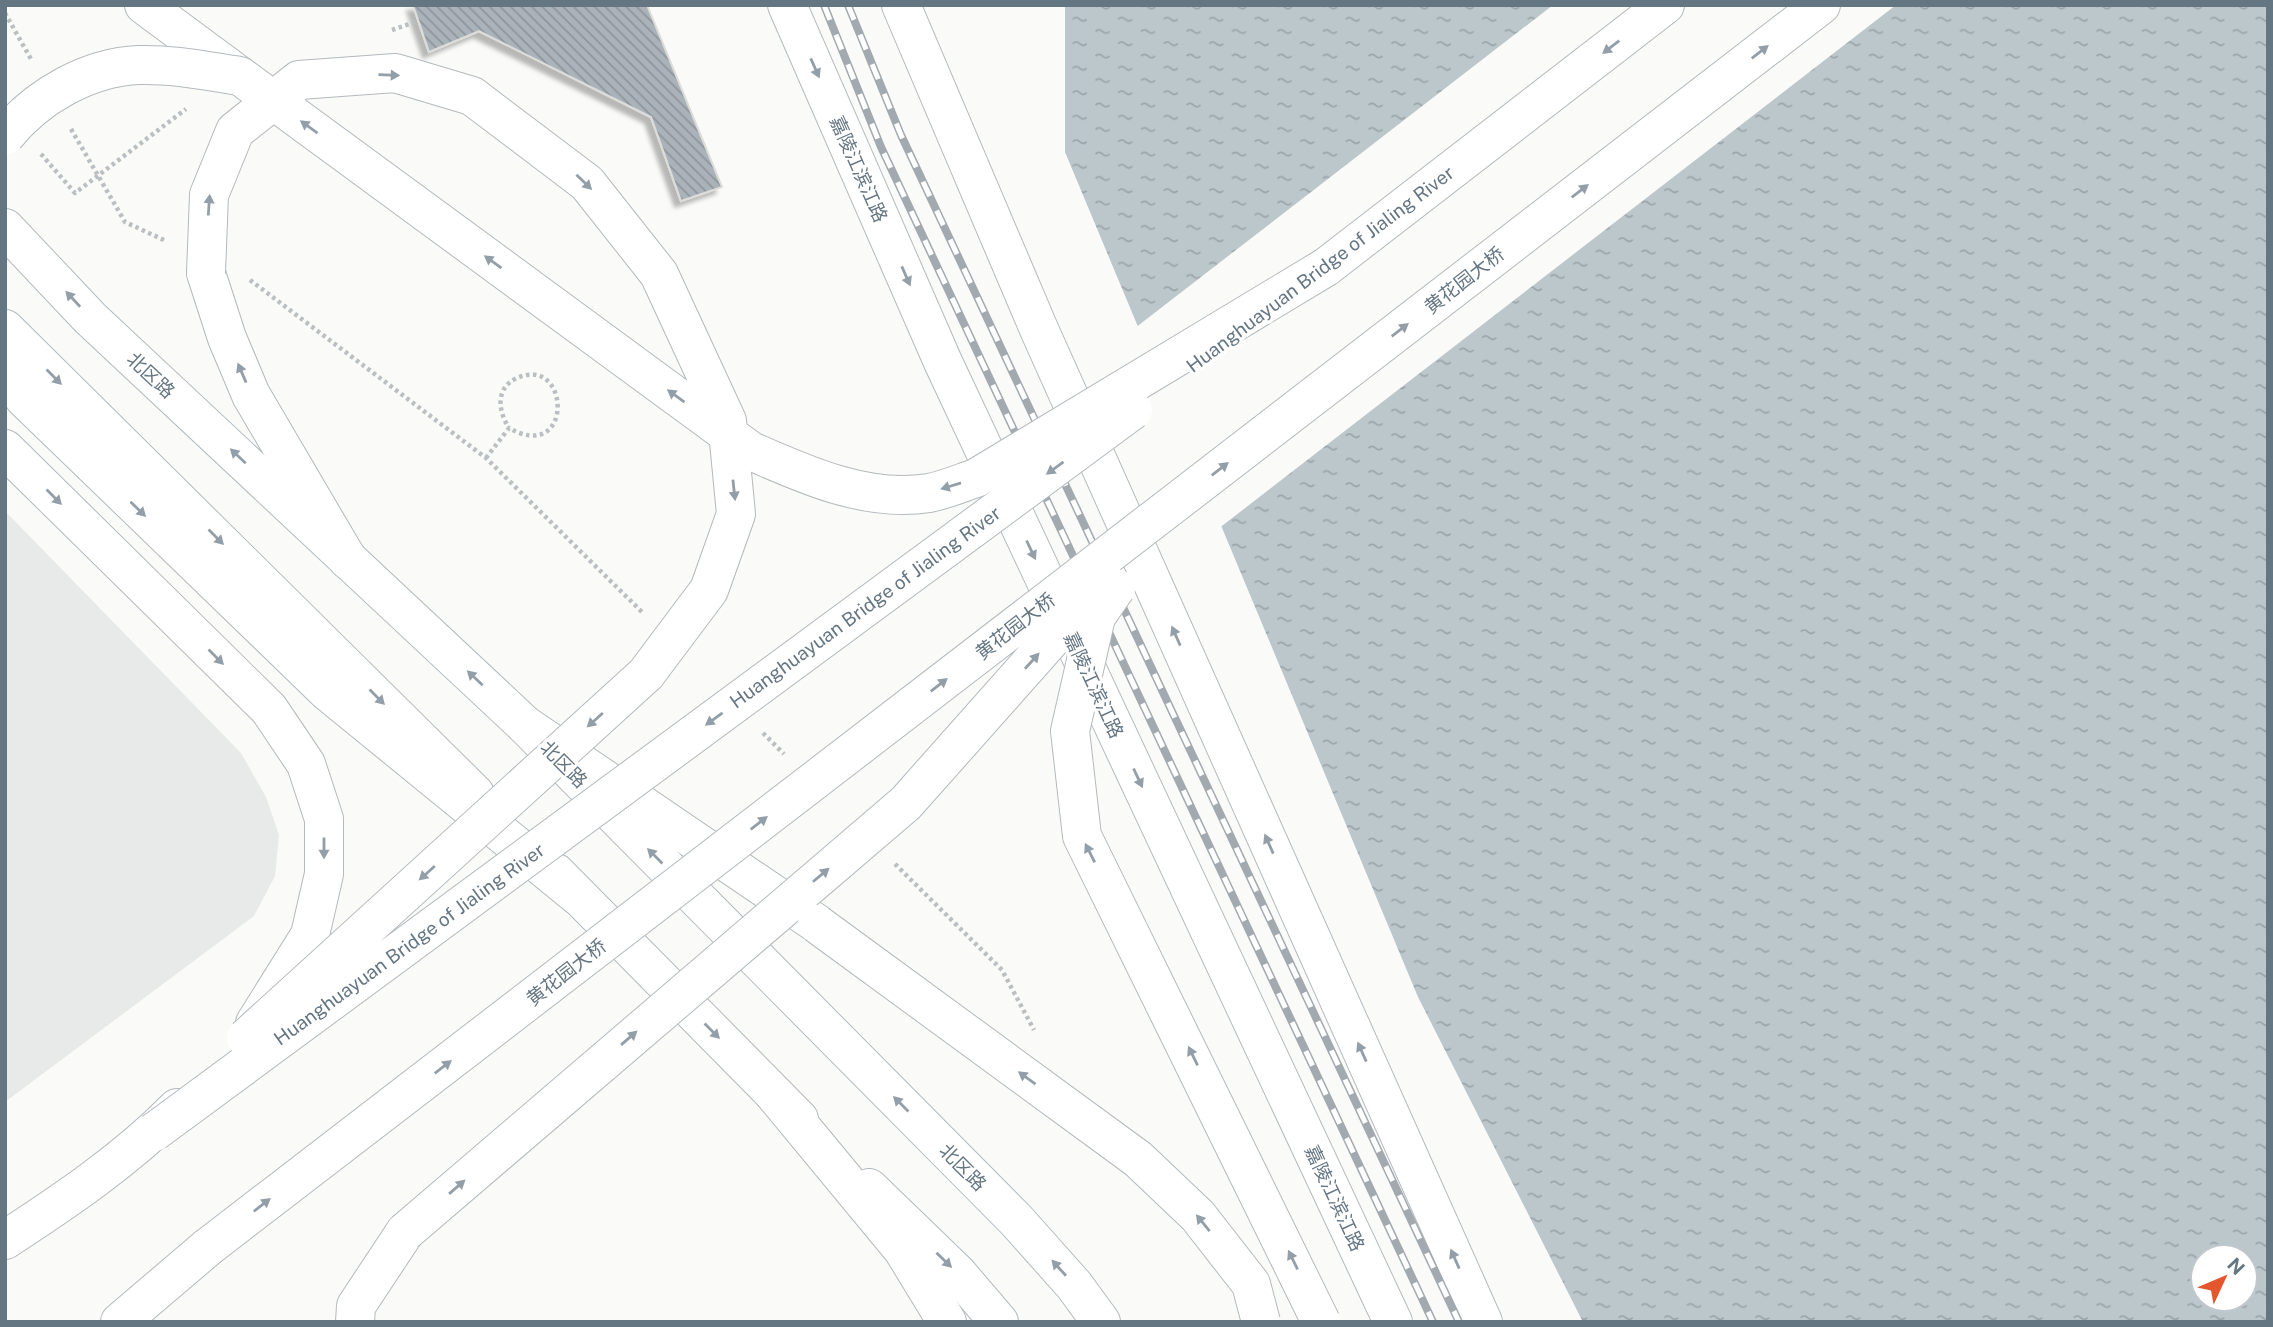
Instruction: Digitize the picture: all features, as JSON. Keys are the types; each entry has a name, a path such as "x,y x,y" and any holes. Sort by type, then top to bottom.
{"main road":[{"path":"144,5 751,451 808,477 873,493 928,493 976,478 1326,267"},
{"name":"嘉陵江滨江路","path":"787,5 943,362 1393,1322"},
{"path":"901,5 1038,327 1483,1322"},
{"name":"Huanghuayuan Bridge of Jialing River","path":"5,1240 60,1204 1326,267 1665,5"},
{"name":"黄花园大桥","path":"120,1322 208,1247 1821,5"},
{"path":"5,136 18,119 53,91 96,75 136,65 177,67 240,76"},
{"path":"154,1132 246,1038 646,674 709,590 736,514 727,421 659,274 587,183 472,96 395,73 299,80 235,131 209,195 206,273 227,338 251,395 348,560"},
{"name":"北区路","path":"5,228 90,318 525,725 1016,1220 1074,1285 1101,1322"},
{"path":"5,329 958,1274 999,1322"},
{"path":"5,373 24,398 328,692 578,895"},
{"path":"5,449 269,709 306,764 324,820 324,874 310,936 246,1038"},
{"path":"355,1322 356,1306 405,1232 906,803 1166,510"},
{"path":"1166,510 1097,617 1070,731 1082,836 1301,1276 1321,1322"},
{"path":"525,725 817,924 1138,1160 1198,1216 1251,1284 1261,1322"},
{"path":"774,1094 903,1250 947,1322"}],"path":[{"path":"42,156 75,193"},
{"path":"530,375 544,379 555,390 560,403 554,423 536,435 522,435 509,428 501,416 500,401 505,388 516,379 530,375"},
{"path":"486,458 509,428"}],"shaded area":[{"path":"5,511 241,753 266,797 279,835 275,876 254,916 5,1102"}],"water":[{"path":"1065,5 2268,5 2268,1322 1583,1322 1418,997 1065,152"}],"pier":[{"path":"1553,5 1896,5 1218,529 1135,328"}],"building":[{"path":"413,5 647,5 722,187 681,201 651,117 479,31 429,52"}],"railway":[{"path":"824,5 881,147 1433,1322"},
{"path":"848,5 901,135 1459,1322"}]}
